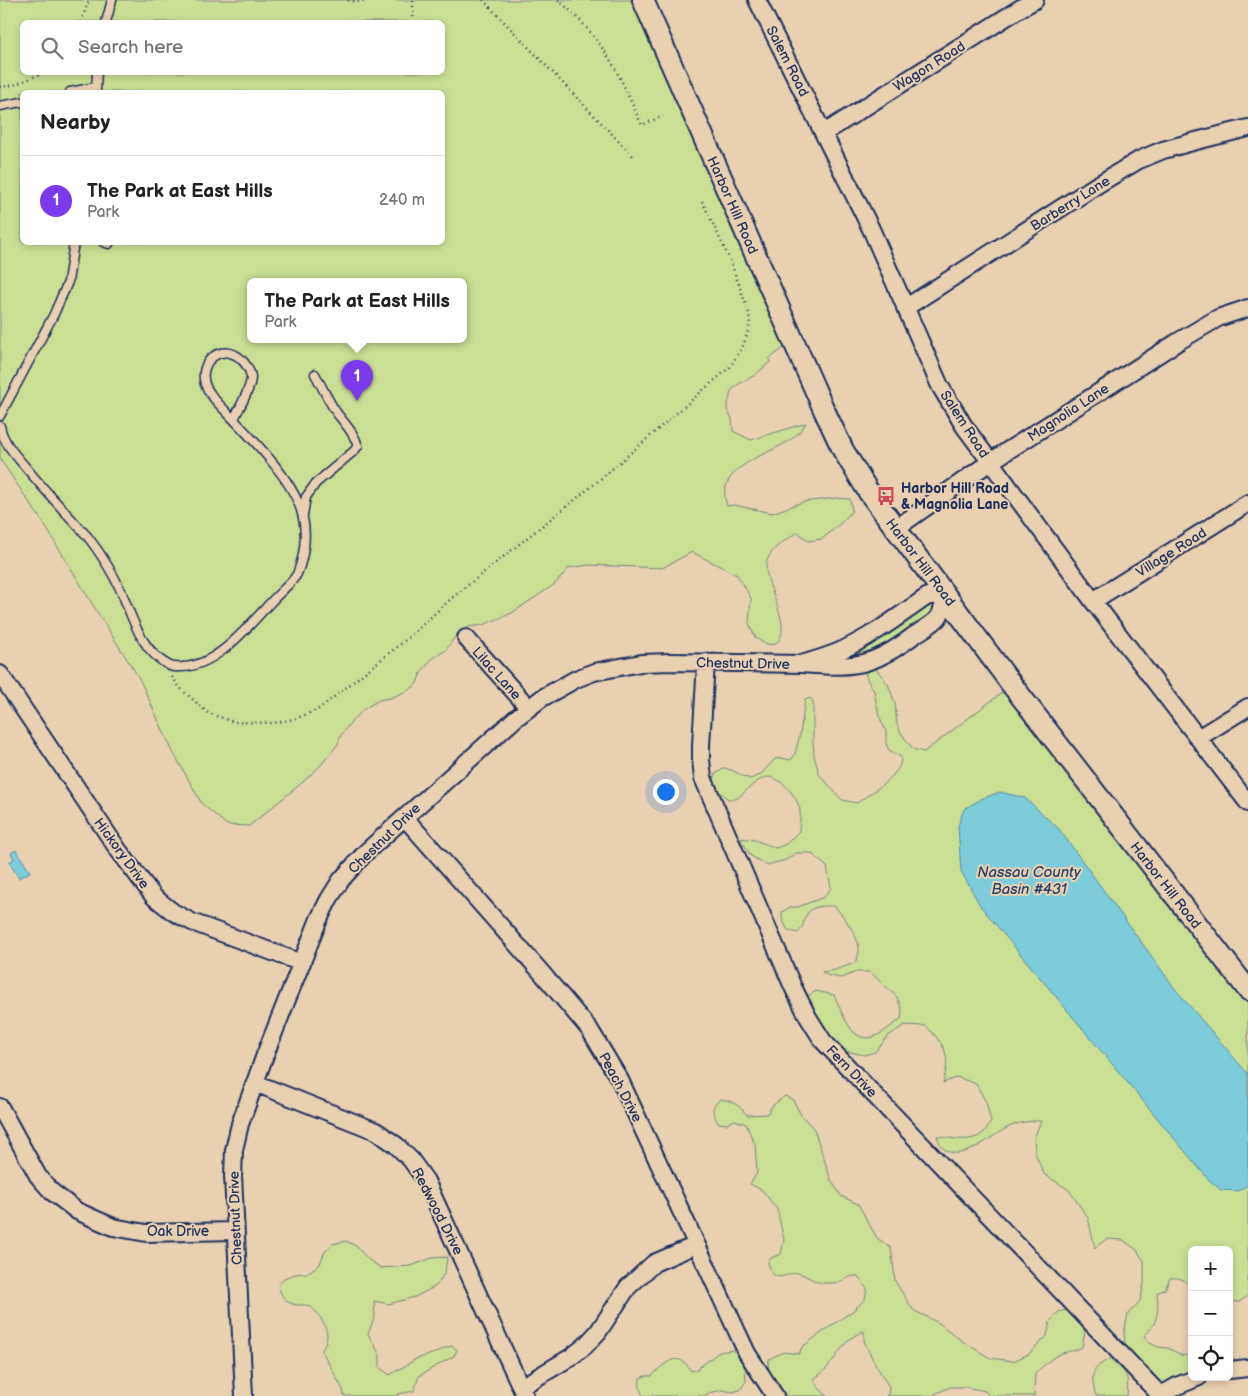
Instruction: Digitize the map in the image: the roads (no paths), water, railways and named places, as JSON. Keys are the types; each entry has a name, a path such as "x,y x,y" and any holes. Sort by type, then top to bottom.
{"street":[{"name":"Harbor Hill Road","path":"643,0 834,432 859,478 895,529 1065,755 1248,990"},
{"name":"Salem Road","path":"757,0 824,132 945,396 990,462 1248,803"},
{"name":"Wagon Road","path":"824,132 1035,0"},
{"name":"Barberry Lane","path":"905,308 1139,160 1163,150 1248,128"},
{"name":"Magnolia Lane","path":"895,529 990,462 1179,340 1218,318 1248,308"},
{"name":"Village Road","path":"1094,601 1248,503"},
{"name":"Chestnut Drive","path":"244,1396 235,1231 234,1150 240,1124 255,1083 319,919 341,880 366,852 504,728 529,708 576,679 594,672 641,662 801,664 846,667 869,663 884,657 939,618 946,596 928,596 865,638 835,653 801,664"},
{"name":"Lilac Lane","path":"466,638 529,708"},
{"name":"Fern Drive","path":"706,662 701,745 703,778 793,987 808,1017 823,1041 1159,1395"},
{"name":"Hickory Drive","path":"0,674 119,851 154,896 173,912 192,922 302,963"},
{"path":"1198,738 1248,707"},
{"name":"Peach Drive","path":"405,818 590,1030 620,1080 747,1353 775,1396"},
{"name":"Redwood Drive","path":"255,1083 376,1131 396,1145 411,1160 426,1181 523,1391"},
{"name":"Oak Drive","path":"0,1107 38,1176 52,1192 77,1211 113,1227 146,1233 235,1231"},
{"path":"523,1391 585,1346 598,1332 628,1286 654,1263 696,1245"},
{"path":"1233,1370 1248,1368"},
{"path":"1159,1395 1190,1381"}],"lane":[{"path":"107,20 112,0"},
{"path":"96,90 97,75"},
{"path":"0,106 20,102"},
{"path":"0,416 54,314 68,282 74,245"},
{"path":"234,418 249,386 251,377 245,363 232,353 219,353 206,365 205,384 215,400 234,418 293,490 303,517"},
{"path":"0,426 2,436 19,460 89,539 108,566 131,618 154,655 172,668 191,667 211,658 237,638 296,575 305,546 303,517 306,497 316,483 358,446 356,437 336,412 315,374"}],"water":[{"name":"Nassau County Basin #431","path":"1000,792 1025,798 1059,829 1176,990 1248,1074 1248,1185 1238,1191 1221,1190 1208,1179 981,907 961,871 958,826 964,809 981,799"},
{"path":"16,850 30,872 19,878 9,862 14,859 11,853"}],"place":[{"name":"The Park at East Hills","path":"357,401"},
{"name":"Harbor Hill Road & Magnolia Lane","path":"886,496"}]}
